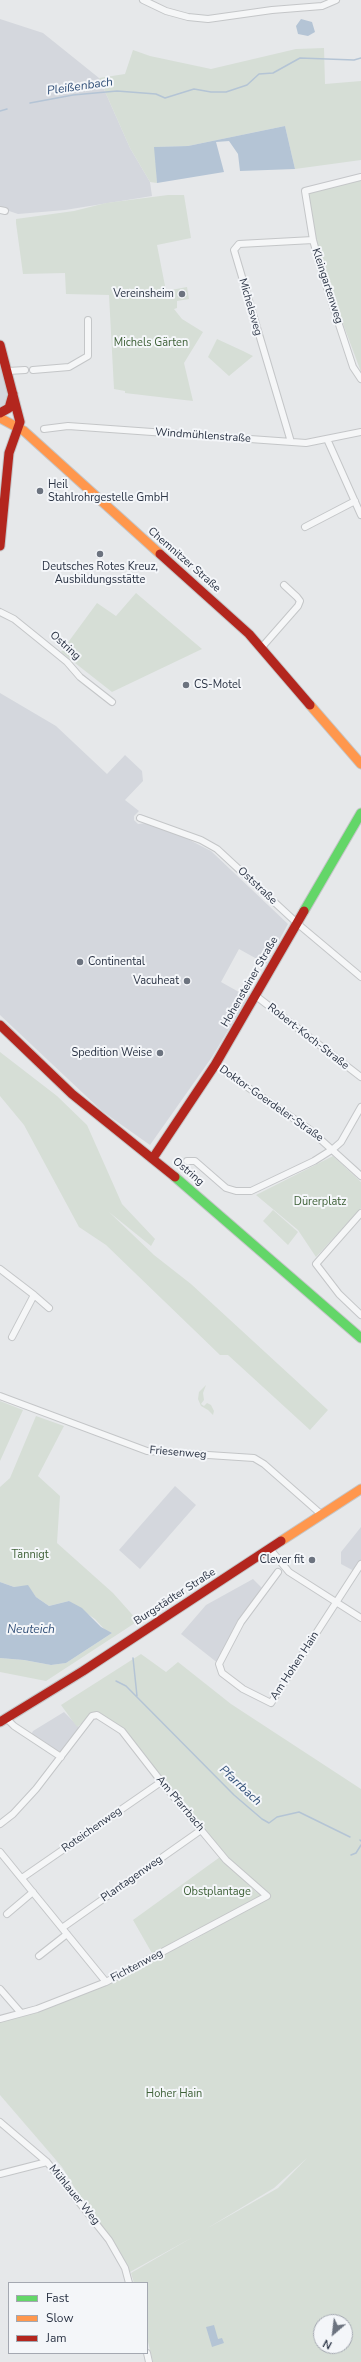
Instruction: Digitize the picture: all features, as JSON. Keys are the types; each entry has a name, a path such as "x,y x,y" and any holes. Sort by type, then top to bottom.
{"main road":[{"path":"0,345 19,416 19,427 9,453 0,546"},
{"path":"0,413 9,408 13,393"},
{"name":"Chemnitzer Straße","path":"0,418 19,427 262,647 361,764"},
{"name":"Hohensteiner Straße","path":"153,1158 215,1065 361,813"},
{"name":"Ostring","path":"0,1025 72,1094 153,1158 361,1338"},
{"name":"Burgstädter Straße","path":"3,1720 84,1671 361,1489"}],"street":[{"path":"142,0 166,11 188,17 208,19 272,10 322,6 336,0"},
{"name":"Kleingartenweg","path":"361,176 305,191 313,240 353,366 361,379"},
{"name":"Michelsweg","path":"291,442 234,250 239,244 313,240"},
{"path":"33,370 69,367 88,356 88,320"},
{"path":"8,371 25,370"},
{"name":"Windmühlenstraße","path":"44,430 68,426 306,443 361,432"},
{"path":"327,439 361,515"},
{"path":"304,527 355,501"},
{"path":"262,647 298,606 300,600 284,585"},
{"name":"Ostring","path":"0,612 14,619 67,662 80,677 112,702"},
{"name":"Oststraße","path":"140,818 201,840 217,849 298,924 361,977"},
{"name":"Robert-Koch-Straße","path":"256,996 361,1077"},
{"name":"Doktor-Goerdeler-Straße","path":"215,1065 280,1108 333,1149 361,1176"},
{"path":"186,1161 195,1160 226,1188 251,1192 314,1161 333,1149 341,1142 361,1107"},
{"path":"361,1213 316,1264 339,1294 361,1315"},
{"path":"0,1269 49,1308"},
{"path":"12,1337 34,1295"},
{"name":"Friesenweg","path":"0,1396 147,1451 254,1458 264,1464 322,1515"},
{"path":"270,1549 289,1572 337,1601 361,1618"},
{"name":"Am Hohen Hain","path":"278,1572 241,1622 219,1664 222,1673 258,1698 271,1703 361,1564"},
{"name":"Am Pfarrbach","path":"61,1758 92,1716 97,1715 105,1718 122,1731 161,1782 226,1860 267,1896"},
{"path":"0,1824 13,1814 61,1758 3,1720"},
{"name":"Roteichenweg","path":"22,1878 161,1782"},
{"name":"Plantagenweg","path":"62,1928 201,1830"},
{"path":"0,1852 106,1982"},
{"path":"6,1914 33,1892"},
{"name":"Fichtenweg","path":"0,2019 68,1998 106,1982 267,1896"},
{"path":"39,1956 67,1934"},
{"path":"0,1989 21,2013"},
{"name":"Mühlauer Weg","path":"0,2122 47,2162 109,2240 125,2268 129,2282"},
{"path":"0,2174 47,2162"}],"shaded area":[{"path":"0,19 43,33 99,78 130,148 150,182 152,196 65,210 18,214 0,208"},
{"path":"0,356 10,399 8,405 0,411"},
{"path":"0,693 56,726 107,774 125,755 142,771 143,781 125,800 139,811 134,816 134,820 138,824 147,823 174,832 211,851 288,924 266,964 239,949 221,982 248,997 212,1057 150,1145 102,1111 0,1015"},
{"path":"175,1486 196,1505 140,1569 119,1550"},
{"path":"361,1527 361,1564 356,1572 341,1564 341,1552"},
{"path":"253,1579 264,1590 239,1626 219,1664 181,1634 206,1605"},
{"path":"64,1712 81,1729 61,1757 30,1737 33,1731"}],"green space":[{"path":"324,48 325,84 361,81 361,160 295,169 285,126 188,146 155,147 157,183 150,182 130,148 99,78 125,74 133,50 150,56 211,69 296,49"},
{"path":"361,179 361,372 323,270 307,197 311,192"},
{"name":"Michels Gärten","path":"168,195 184,195 191,238 157,245 166,291 187,287 189,299 177,301 177,308 174,309 182,319 203,332 184,363 193,401 125,393 125,391 114,389 109,295 66,294 65,273 23,274 16,223 16,219 74,211 106,203"},
{"name":"Michels Gärten","path":"217,339 253,356 229,376 208,357"},
{"path":"136,593 202,649 112,692 61,652 97,603 116,616"},
{"path":"0,1052 57,1096 87,1125 122,1204 155,1239 151,1246 109,1212 154,1255 191,1284 328,1410 310,1430 228,1355 220,1355 106,1245 79,1227 24,1125 0,1096"},
{"name":"Dürerplatz","path":"333,1156 361,1182 361,1208 316,1257 298,1230 256,1195"},
{"path":"273,1210 298,1232 288,1245 263,1221"},
{"path":"206,1385 203,1393 204,1400 201,1404 204,1406 207,1403 211,1405 214,1411 213,1415 201,1406 198,1399 199,1392"},
{"path":"0,1401 23,1410 0,1461"},
{"name":"Tännigt","path":"36,1416 64,1426 38,1476 60,1496 57,1543 113,1593 138,1621 46,1681 0,1672 0,1658 24,1660 51,1665 66,1663 112,1633 106,1631 95,1619 69,1601 49,1606 36,1597 28,1586 14,1587 0,1582 0,1487 10,1478"},
{"name":"Hoher Hain","path":"141,1654 166,1672 178,1662 231,1704 361,1789 361,2362 153,2362 148,2342 148,2282 134,2282 131,2273 193,2237 130,2272 98,2226 62,2167 0,2095 0,2020 68,1998 192,1941 267,1896 226,1860 122,1731 105,1718 92,1716 77,1727 61,1705","holes":["307,2158 278,2188 206,2229 274,2188"]},
{"name":"Obstplantage","path":"220,1857 256,1892 264,1896 153,1955 133,1920"}],"water":[{"path":"301,19 312,22 315,32 308,36 298,34 296,26"},
{"path":"285,126 295,169 240,171 238,154 229,141 216,142 224,172 157,183 154,147 188,146"},
{"name":"Neuteich","path":"0,1582 14,1587 28,1585 36,1597 49,1606 69,1601 82,1608 101,1627 112,1633 66,1663 51,1665 24,1660 0,1658"},
{"path":"214,2325 218,2339 222,2338 224,2343 212,2347 206,2327"}],"waterway":[{"name":"Pleißenbach","path":"30,103 73,95 117,91 156,94 165,98 194,89 211,92 226,92 247,85 259,74 273,73 300,58 354,60 361,58"},
{"name":"Pleißenbach","path":"0,111 7,109"},
{"name":"Pfarrbach","path":"133,1658 137,1696"},
{"name":"Pfarrbach","path":"116,1681 126,1686 234,1795 262,1819 269,1823 277,1817 299,1812 350,1837"},
{"path":"351,1855 356,1853 361,1845"}],"traffic: fast":[{"path":"304,911 361,813"},
{"path":"175,1177 361,1338"}],"traffic: slow":[{"path":"0,418 24,431 160,554"},
{"path":"310,705 361,764"},
{"path":"281,1541 361,1489"}],"traffic: jam":[{"path":"0,345 20,422 9,453 0,546"},
{"path":"0,413 9,408 13,394"},
{"path":"160,554 249,634 310,705"},
{"path":"153,1158 215,1065 304,911"},
{"path":"0,1025 72,1094 175,1177"},
{"path":"0,1722 83,1671 281,1541"}],"place":[{"name":"Vereinsheim","path":"182,294"},
{"name":"Heil Stahlrohrgestelle GmbH","path":"40,491"},
{"name":"Deutsches Rotes Kreuz, Ausbildungsstätte","path":"100,554"},
{"name":"CS-Motel","path":"186,685"},
{"name":"Continental","path":"80,962"},
{"name":"Vacuheat","path":"187,981"},
{"name":"Spedition Weise","path":"160,1053"},
{"name":"Clever fit","path":"312,1560"}]}
